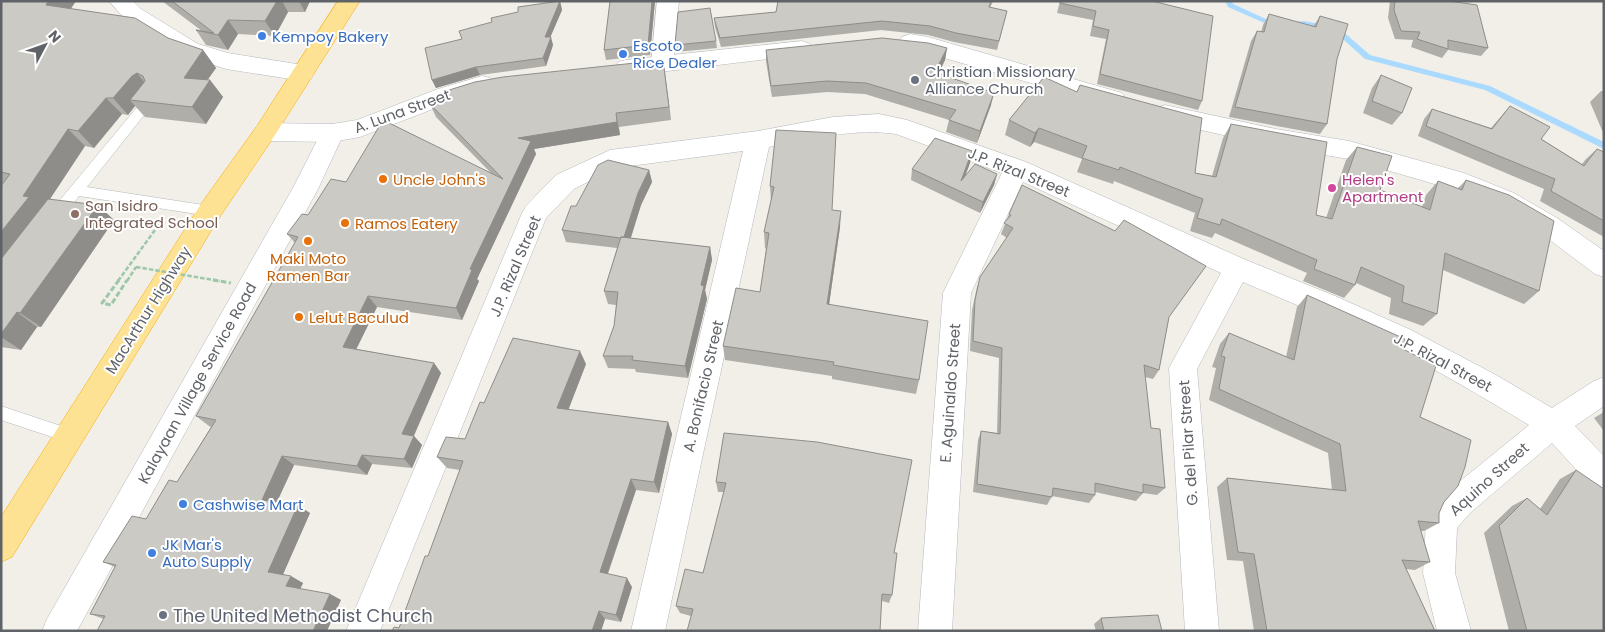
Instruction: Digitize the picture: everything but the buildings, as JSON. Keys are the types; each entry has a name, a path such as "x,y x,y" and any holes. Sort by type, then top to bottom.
{"highway":[{"name":"MacArthur Highway","path":"1,546 210,211 265,132 349,1"}],"street":[{"path":"120,1 133,14 190,49 226,61 303,73"},
{"path":"662,64 668,1"},
{"path":"888,40 928,45 1168,115 1276,138 1349,150 1455,180 1505,200 1548,225 1604,266"},
{"path":"605,70 822,46"},
{"name":"A. Luna Street","path":"265,132 332,133 360,128 446,95 480,85 508,80"},
{"name":"J.P. Rizal Street","path":"363,631 535,213 565,182 610,159 627,155 758,140 833,126 879,123 899,126 1017,169 1236,268 1325,304 1401,339 1486,384 1553,424 1604,478"},
{"name":"Kalayaan Village Service Road","path":"59,631 305,189 332,133"},
{"name":"A. Bonifacio Street","path":"648,631 758,140"},
{"name":"E. Aguinaldo Street","path":"935,631 957,293 1017,169"},
{"name":"G. del Pilar Street","path":"1202,631 1183,368 1236,268"},
{"name":"Aquino Street","path":"1454,631 1439,573 1442,522 1459,502 1553,424 1604,390"}],"lane":[{"path":"46,227 152,97"},
{"path":"75,190 210,211"},
{"path":"1,413 70,436"}],"path":[{"path":"173,205 102,304 112,305 136,267 231,283"}],"waterway":[{"path":"1228,1 1230,5 1276,25"},
{"path":"1292,24 1304,23 1337,30 1368,57 1487,88 1604,146"}],"place":[{"name":"Kempoy Bakery","path":"262,36"},
{"name":"Escoto Rice Dealer","path":"623,54"},
{"name":"Christian Missionary Alliance Church","path":"915,80"},
{"name":"Uncle John's","path":"383,179"},
{"name":"Helen's Apartment","path":"1332,188"},
{"name":"San Isidro Integrated School","path":"75,214"},
{"name":"Ramos Eatery","path":"345,223"},
{"name":"Maki Moto Ramen Bar","path":"308,241"},
{"name":"Lelut Baculud","path":"299,317"},
{"name":"Cashwise Mart","path":"183,504"},
{"name":"JK Mar's Auto Supply","path":"152,553"},
{"name":"The United Methodist Church","path":"163,615"}]}
